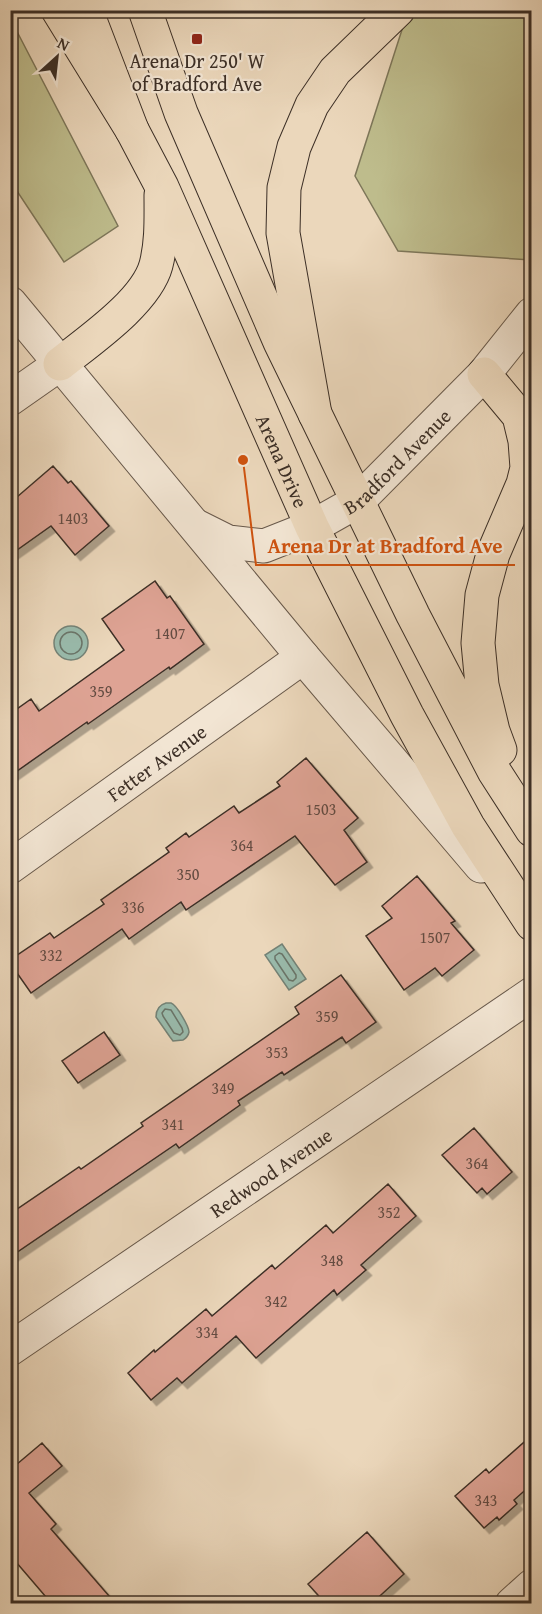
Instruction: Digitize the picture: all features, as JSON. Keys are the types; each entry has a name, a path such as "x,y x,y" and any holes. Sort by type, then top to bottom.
{"main road":[{"path":"58,10 132,130"},
{"name":"Arena Drive","path":"86,10 132,130 162,187 312,527 407,715 451,796 531,924"},
{"path":"145,10 182,113 280,342 413,615 494,771 529,826"},
{"path":"315,414 283,233 284,188 294,147 312,105 335,71 398,10"},
{"path":"60,364 128,308 145,288 156,267 160,247 162,187"},
{"path":"484,374 519,416 525,441 527,468 523,484 493,554 482,595 478,643 482,685 493,731 529,826"}],"street":[{"path":"10,303 303,657 531,924"},
{"name":"Bradford Avenue","path":"192,524 228,542 264,546 312,527 358,501 484,374 531,314"},
{"path":"10,399 60,364"},
{"name":"Fetter Avenue","path":"10,867 303,657"},
{"name":"Redwood Avenue","path":"10,1349 531,994"},
{"path":"512,1604 531,1586"}],"shaded area":[{"path":"408,11 531,11 531,260 398,251 355,176"},
{"path":"11,20 118,226 64,262 11,182"}],"water":[{"path":"71,626 83,631 88,643 83,655 71,660 59,655 54,643 59,631"},
{"path":"282,944 306,979 289,990 265,955"},
{"path":"171,1003 176,1008 187,1026 189,1034 183,1040 173,1041 156,1017 158,1008"}],"building":[{"path":"53,466 68,483 71,481 109,526 75,555 51,526 10,555 10,503"},
{"path":"155,581 167,598 170,596 204,644 10,776 10,714 31,699 39,711 124,650 102,619"},
{"path":"306,758 358,818 344,830 367,862 335,885 295,836 186,910 181,902 129,939 122,929 31,993 10,960 50,933 54,938 104,904 101,900 169,852 166,848 186,833 189,837 234,806 239,813 280,786 277,782"},
{"path":"417,876 455,921 451,923 474,950 442,976 435,968 404,990 366,936 392,918 382,906"},
{"path":"341,975 376,1022 346,1043 342,1037 284,1075 282,1072 238,1101 240,1105 179,1148 176,1144 10,1257 10,1214 79,1167 81,1169 143,1126 141,1123 299,1014 295,1007"},
{"path":"104,1032 120,1055 78,1083 62,1061"},
{"path":"474,1128 512,1172 487,1194 482,1188 477,1193 442,1155"},
{"path":"388,1184 416,1216 361,1265 366,1270 337,1295 334,1290 256,1358 236,1336 182,1383 177,1378 151,1400 128,1373 206,1309 212,1316 272,1265 275,1269 326,1225 333,1233"},
{"path":"531,1436 531,1485 514,1500 517,1504 499,1520 497,1517 484,1528 455,1496 486,1469 489,1473"},
{"path":"42,1443 62,1466 29,1493 56,1524 51,1529 116,1604 52,1604 10,1555 10,1470"},
{"path":"367,1532 404,1574 371,1604 326,1604 308,1584"}],"place":[{"name":"Arena Dr 250' W of Bradford Ave","path":"197,39"},
{"name":"Arena Dr at Bradford Ave","path":"243,460"}]}
